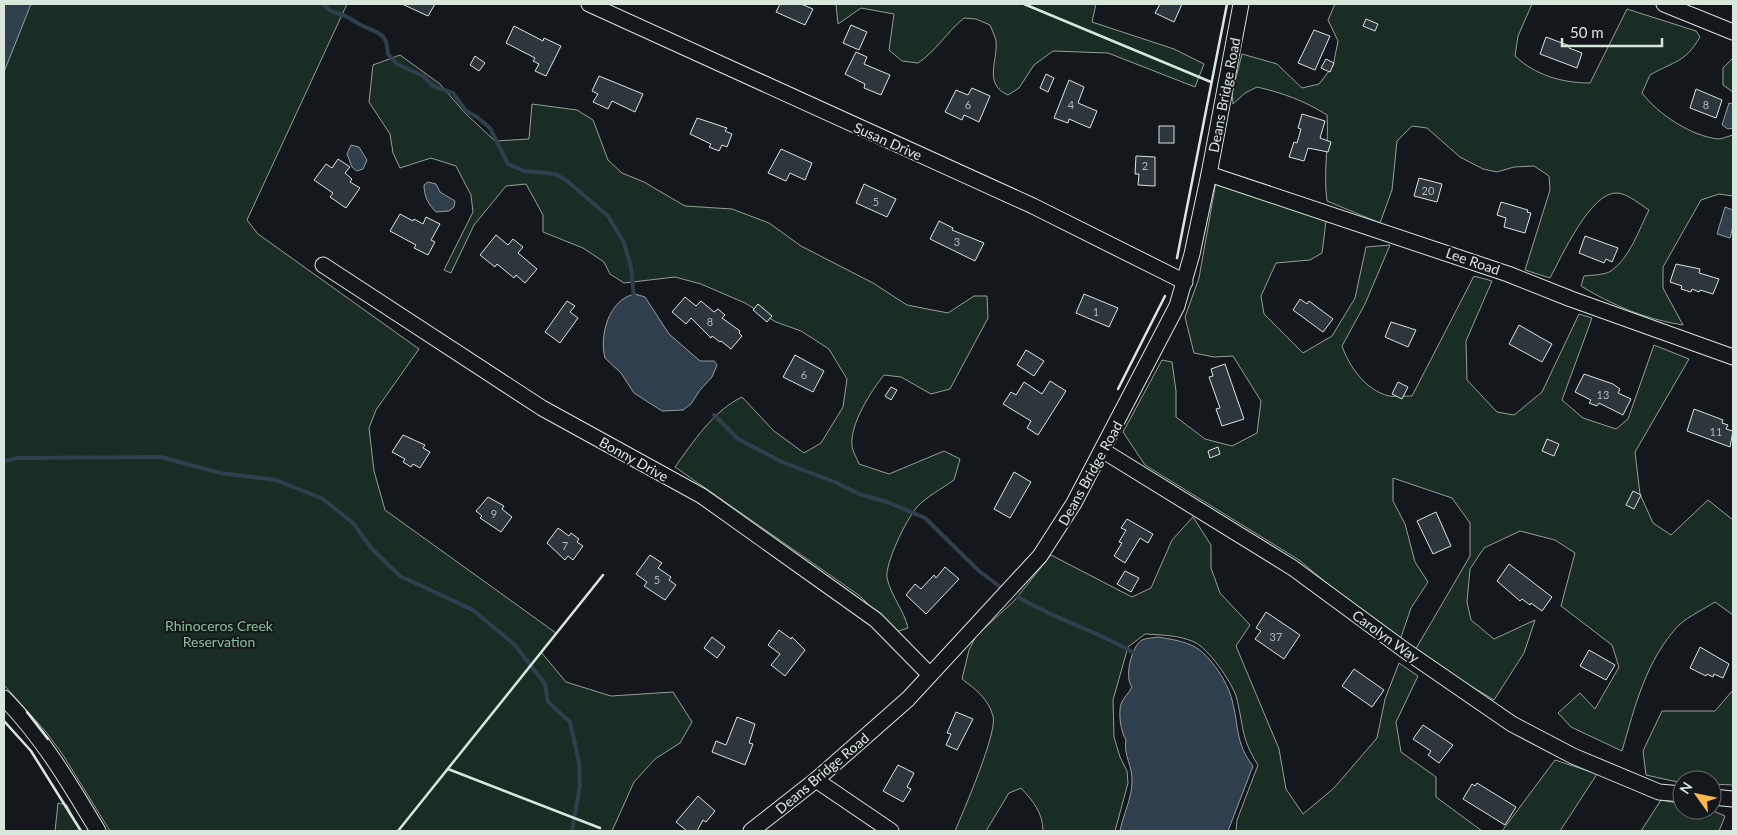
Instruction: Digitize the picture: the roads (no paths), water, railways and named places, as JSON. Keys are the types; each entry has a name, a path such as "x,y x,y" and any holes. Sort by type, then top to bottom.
{"street":[{"name":"Susan Drive","path":"589,4 1033,206 1185,282"},
{"name":"Deans Bridge Road","path":"750,831 816,780 908,699 1040,556 1074,504 1167,328 1185,282 1209,174 1241,4"},
{"path":"1664,4 1733,32"},
{"name":"Lee Road","path":"1209,174 1499,270 1733,357"},
{"name":"Bonny Drive","path":"323,265 542,408 702,496 876,620 930,674"},
{"name":"Carolyn Way","path":"1102,450 1293,568 1403,649 1512,724 1573,756 1660,792 1672,793"},
{"path":"4,698 33,731 54,759 98,831"},
{"path":"816,780 891,831"}],"water":[{"path":"4,4 31,4 4,72"},
{"path":"1729,103 1733,104 1733,128 1728,129 1722,125"},
{"path":"351,145 359,147 367,160 363,169 357,171 352,167 347,154"},
{"path":"428,182 436,184 440,192 455,201 454,207 449,211 436,212 429,203 424,189 424,185"},
{"path":"1725,207 1733,210 1733,226 1730,238 1717,234"},
{"path":"635,294 645,297 669,334 700,361 714,361 717,365 712,377 691,404 683,410 662,411 634,393 621,373 605,358 605,329 612,310 626,297"},
{"path":"1158,637 1187,643 1201,651 1218,670 1230,693 1240,742 1253,766 1228,831 1120,831 1131,794 1132,776 1125,745 1126,740 1120,723 1120,708 1132,687 1129,670 1135,649 1142,640"}],"waterway":[{"path":"324,4 332,11 344,15 381,35 386,41 388,54 397,64 423,76 433,86 453,93 466,111 490,128 508,164 524,171 555,174 566,180 608,216 624,243 631,267 634,297"},
{"path":"714,415 738,439 782,462 837,483 859,494 887,502 925,518 979,571 999,586"},
{"path":"4,461 18,458 161,457 220,473 276,480 323,499 353,523 372,549 400,576 473,610 515,645 545,684 548,702 570,722 579,762 580,785 572,831"},
{"path":"1018,597 1132,652"}],"park label":[{"name":"Rhinoceros Creek Reservation","path":"219,634"}]}
